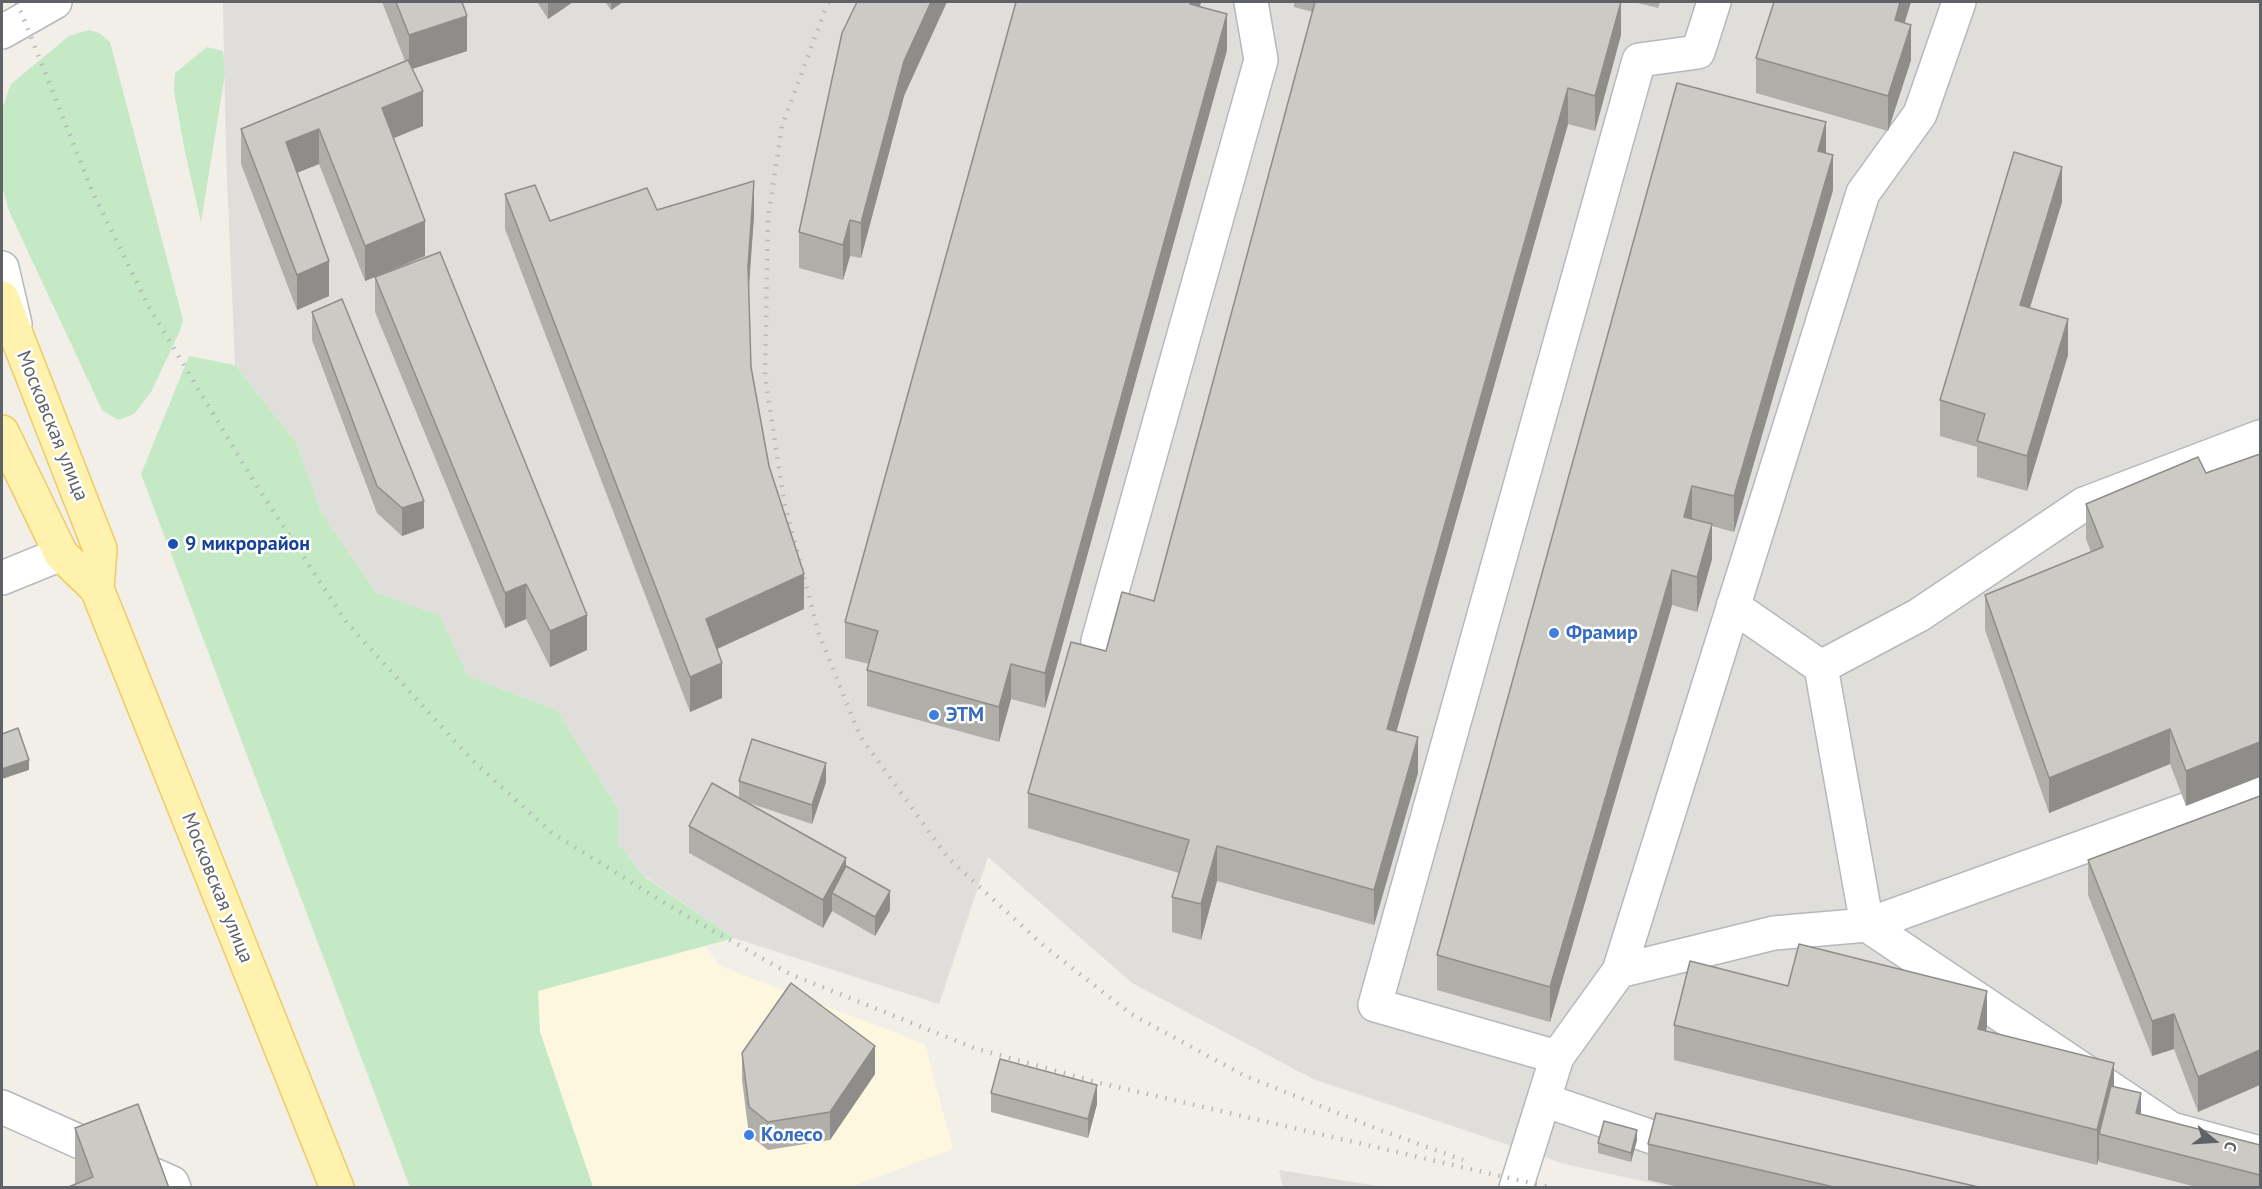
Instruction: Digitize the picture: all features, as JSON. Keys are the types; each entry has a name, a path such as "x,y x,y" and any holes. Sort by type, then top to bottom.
{"main road":[{"name":"Московская улица","path":"2,298 100,549 97,589"},
{"name":"Московская улица","path":"2,432 61,554 97,589 337,1188"}],"street":[{"path":"2,56 5,27 55,2"},
{"path":"1098,641 1261,60 1251,2"},
{"path":"1557,1057 1375,1005 1639,60 1698,52 1714,2"},
{"path":"1516,1188 1557,1057 1618,971 1863,193 1920,114 1959,2"},
{"path":"2,268 18,340"},
{"path":"1821,667 1919,615 2084,504 2260,437"},
{"path":"2,578 61,554"},
{"path":"1733,606 1821,667 1867,925 2170,1130 2260,1153"},
{"path":"1618,971 1774,933 1867,925 2260,783"},
{"path":"1544,1100 1652,1137 1721,1153"},
{"path":"2,1107 172,1183 174,1188"}],"shaded area":[{"path":"223,2 2260,2 2260,1187 1674,1188 1565,1164 1313,1079 1132,983 988,857 939,1004 734,938 645,876 617,844 618,809 558,711 468,676 440,616 376,592 322,514 296,442 235,365 226,154"},
{"path":"705,946 720,966 925,1044 953,1149 850,1187 593,1187 540,1032 538,991"},
{"path":"1279,1170 1384,1187 1283,1187"}],"green space":[{"path":"89,30 99,33 110,42 183,320 151,392 134,414 118,420 102,410 9,211 2,186 2,109 11,84 69,36"},
{"path":"207,47 223,51 225,74 201,222 174,91 175,73"},
{"path":"189,356 235,365 296,442 322,514 376,592 440,616 468,676 558,711 618,809 618,844 645,877 734,938 538,991 540,1032 593,1187 410,1187 141,474"}],"building":[{"path":"396,2 462,2 467,16 409,35"},
{"path":"857,2 931,2 904,61 861,223 850,220 843,245 799,232 842,33"},
{"path":"1016,2 1191,2 1190,4 1227,14 1045,673 1011,664 999,707 867,670 878,631 845,622"},
{"path":"1315,2 1621,2 1595,96 1568,88 1387,729 1418,737 1374,890 1217,846 1201,904 1172,897 1189,840 1028,793 1071,642 1106,651 1122,592 1154,601"},
{"path":"1774,2 1900,2 1895,20 1911,25 1888,96 1756,58"},
{"path":"408,60 423,91 382,108 425,221 365,246 319,129 286,142 329,261 297,275 241,129"},
{"path":"1677,83 1826,122 1818,151 1833,155 1734,496 1692,486 1684,517 1712,524 1697,577 1672,570 1550,987 1437,955"},
{"path":"2014,152 2062,167 2020,305 2068,319 2027,456 1977,441 1985,414 1940,400"},
{"path":"754,181 748,266 751,367 769,466 804,574 706,619 722,663 690,677 505,194 535,185 550,221 647,188 657,210"},
{"path":"440,252 587,615 550,631 526,584 505,593 375,277"},
{"path":"342,299 424,501 402,508 377,486 312,312"},
{"path":"2260,454 2260,742 2186,771 2170,729 2049,778 1985,595 2103,547 2086,504 2198,457 2206,473"},
{"path":"18,728 29,760 2,769 2,734"},
{"path":"752,739 826,763 812,805 739,781"},
{"path":"712,783 846,858 823,900 689,826"},
{"path":"2260,796 2260,1050 2198,1077 2174,1014 2152,1021 2088,860"},
{"path":"846,866 890,891 875,917 832,893"},
{"path":"1799,944 1987,991 1978,1029 2114,1063 2097,1130 1674,1025 1690,961 1788,986"},
{"path":"791,983 875,1046 830,1112 768,1122 749,1107 742,1053"},
{"path":"1000,1059 1097,1085 1088,1119 991,1093"},
{"path":"2111,1086 2141,1093 2136,1113 2260,1145 2260,1175 2099,1134"},
{"path":"138,1104 169,1188 66,1188 93,1177 75,1128"},
{"path":"1656,1113 1983,1188 1838,1188 1648,1144"},
{"path":"1604,1121 1637,1130 1631,1153 1598,1143"}],"railway":[{"path":"17,2 93,193 149,307 253,480 347,623 472,760 552,833 678,911 790,974 974,1048 1100,1083 1552,1188"},
{"path":"828,2 782,126 768,218 765,376 784,501 819,634 860,736 948,858 1044,946 1131,1014 1243,1075 1380,1130 1463,1160"}],"place":[{"name":"9 микрорайон","path":"173,544"},
{"name":"Фрамир","path":"1554,633"},
{"name":"ЭТМ","path":"934,715"},
{"name":"Колесо","path":"749,1135"}]}
